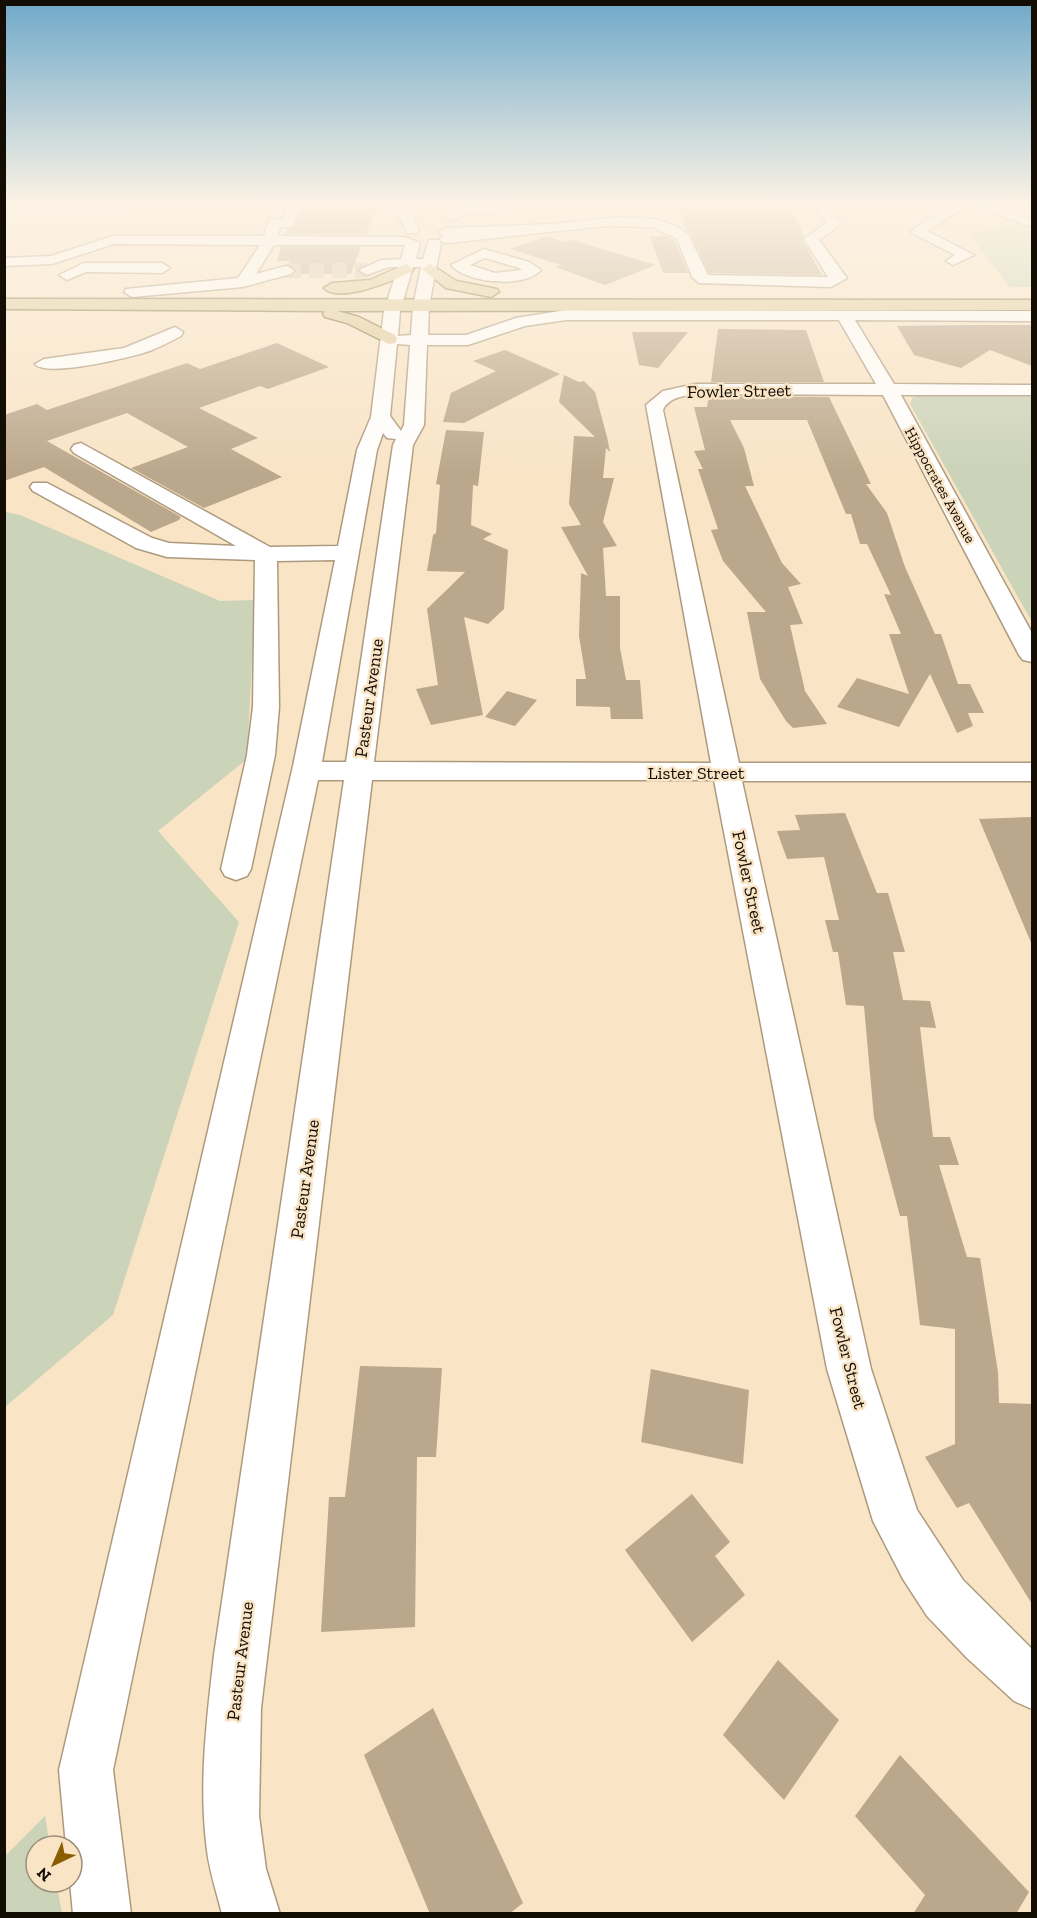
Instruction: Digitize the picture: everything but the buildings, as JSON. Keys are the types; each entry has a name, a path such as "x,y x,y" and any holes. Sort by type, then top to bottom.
{"main road":[{"path":"339,295 395,299"},
{"path":"487,295 504,299 1032,305"},
{"path":"4,304 269,306 395,299 899,295"},
{"path":"421,333 445,315 504,299"},
{"path":"269,306 309,309 340,316 389,339"}],"street":[{"name":"Pasteur Avenue","path":"251,1914 238,1868 232,1803 232,1733 240,1654 359,772 392,431 389,339 396,295"},
{"name":"Pasteur Avenue","path":"392,431 414,425 424,295"},
{"path":"417,364 468,340 522,321 556,315 1032,316"},
{"name":"Hippocrates Avenue","path":"844,317 889,390 1032,655"},
{"path":"44,364 108,357 159,341 175,332"},
{"path":"389,339 421,333 468,340"},
{"name":"Fowler Street","path":"1032,390 691,390 668,395 654,405 726,773 849,1369 879,1470 897,1521 920,1562 945,1598 985,1640 1032,1683"},
{"path":"102,1914 86,1770 307,766 367,450 392,431"},
{"path":"81,449 266,554"},
{"path":"40,487 144,543 167,550 266,554 347,553"},
{"path":"236,869 261,755 266,707 266,554"},
{"name":"Lister Street","path":"307,766 312,772 1032,772"}],"green space":[{"path":"928,394 1032,394 1032,622 910,404 913,397"},
{"path":"5,512 20,515 220,601 255,600 247,759 158,831 239,922 113,1315 5,1407"},
{"path":"45,1816 48,1834 27,1834"},
{"path":"24,1837 24,1894 58,1894 62,1913 5,1913 5,1856"}]}
